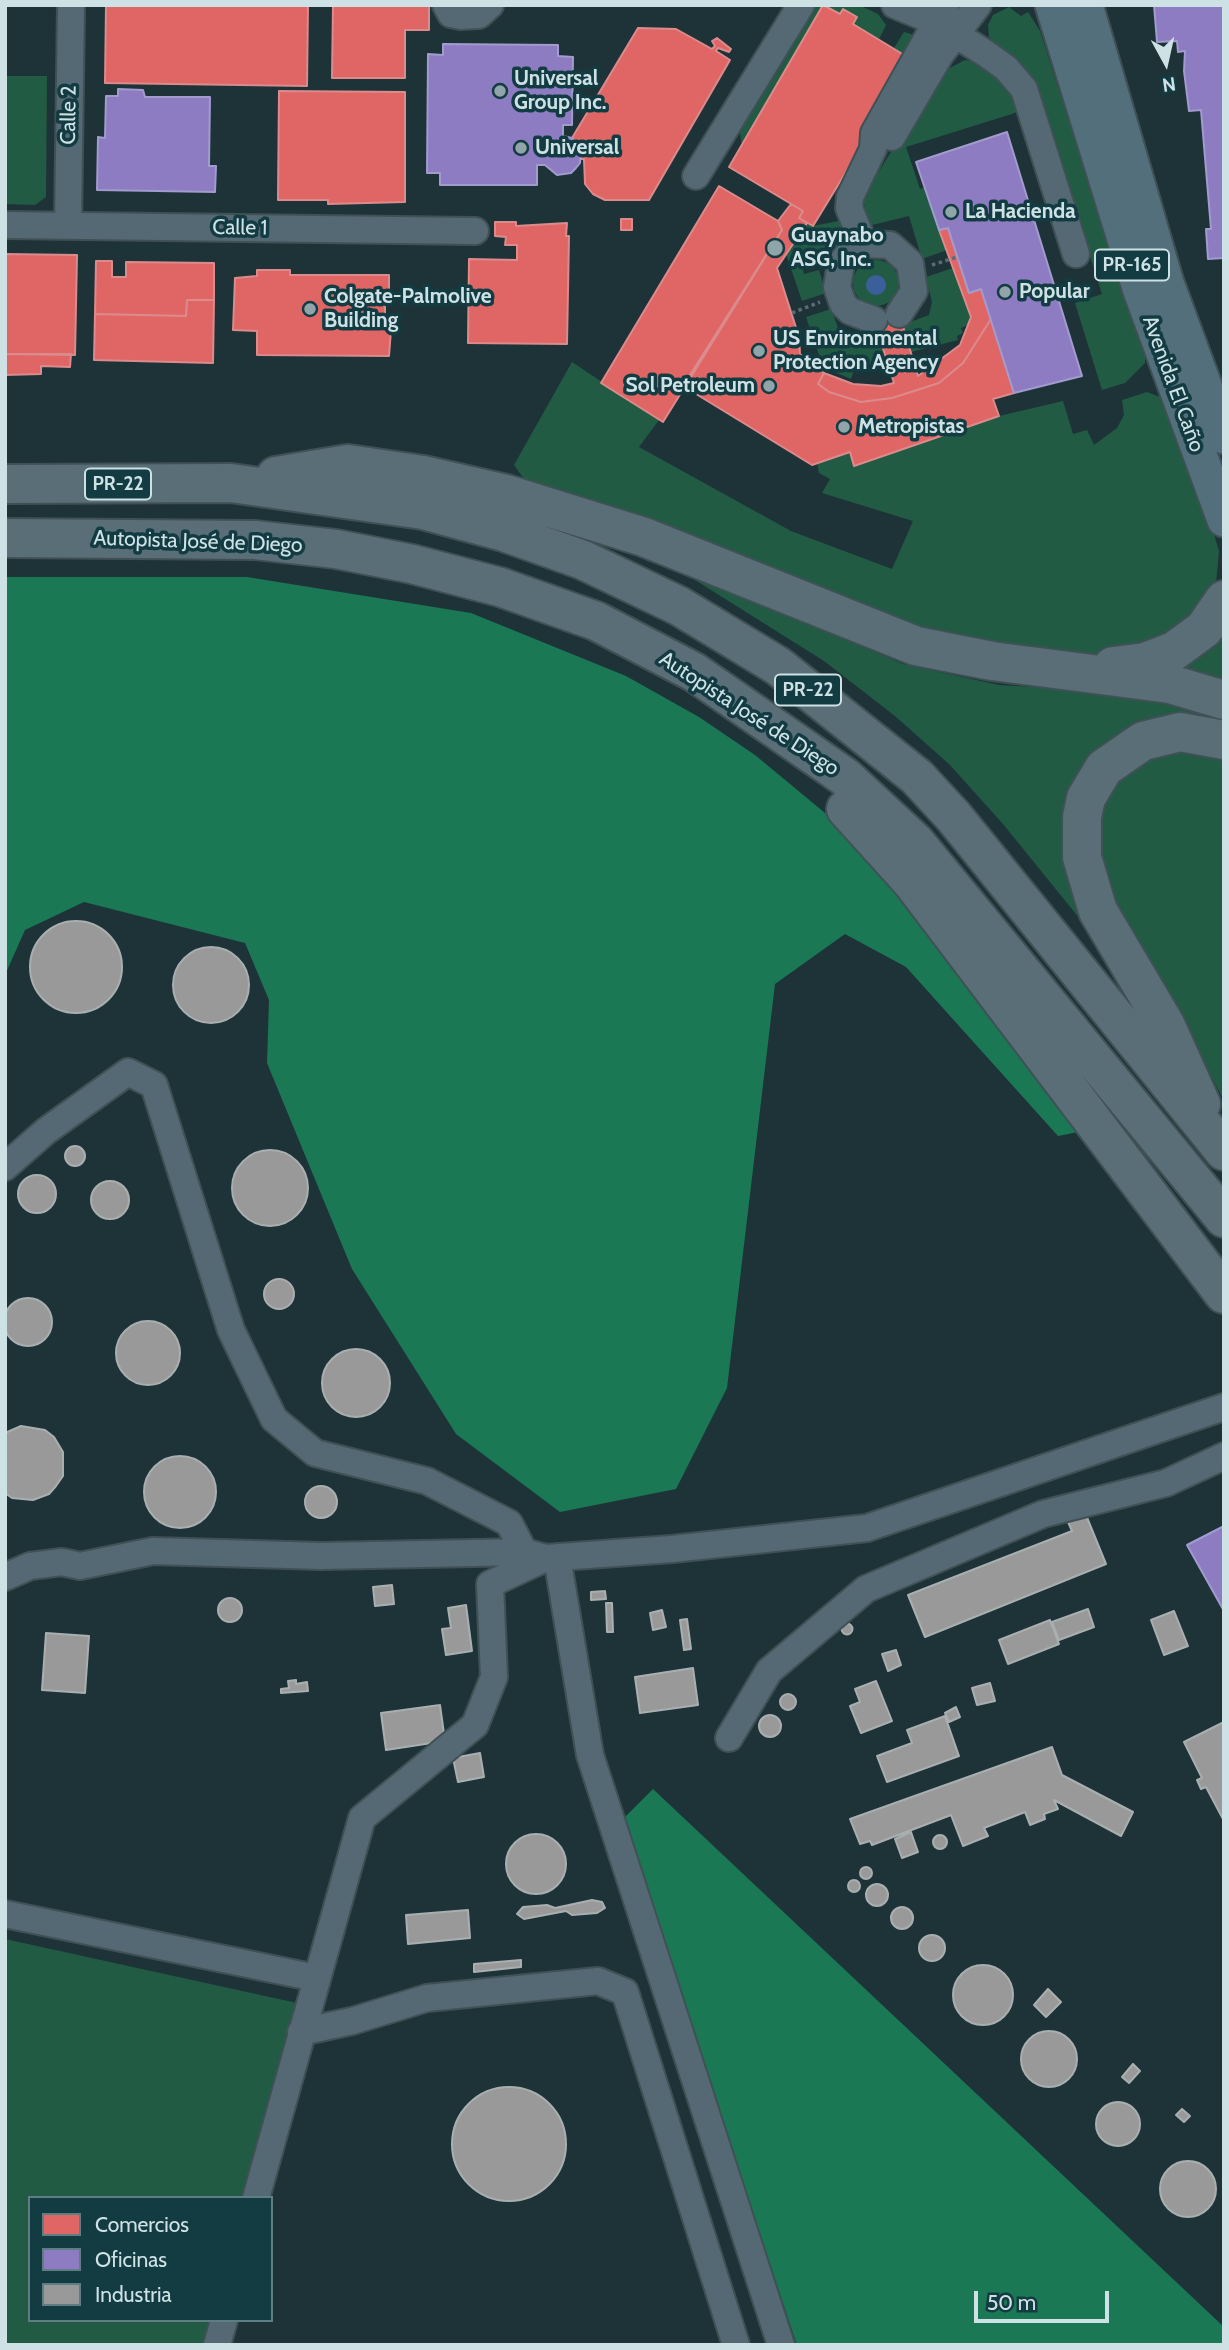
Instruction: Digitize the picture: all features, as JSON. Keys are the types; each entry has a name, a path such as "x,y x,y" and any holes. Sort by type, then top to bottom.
{"highway":[{"path":"231,483 348,464 423,475 506,494 645,537 916,646 992,661 1170,684 1224,700"},
{"name":"PR-22","path":"5,484 231,483 423,510 504,532 583,560 679,606 778,666 917,777 954,817 1222,1149"},
{"name":"Autopista José de Diego","path":"5,538 255,540 336,549 412,564 500,587 596,621 694,672 845,777 916,843 1224,1218"},
{"path":"1069,670 1145,662 1174,651 1204,629 1224,600"},
{"path":"1222,1149 1166,1026 1098,911 1085,873 1081,839 1086,798 1104,768 1121,755 1143,741 1180,732 1224,740"},
{"path":"789,740 912,882 1224,1294"}],"main road":[{"name":"Avenida El Caño","path":"1086,5 1167,283 1224,437"},
{"name":"Avenida El Caño","path":"1050,11 1139,288 1224,520"}],"street":[{"name":"Calle 2","path":"68,226 71,5"},
{"path":"446,5 451,14 461,16 479,15 490,5"},
{"path":"696,176 801,5"},
{"path":"895,5 946,21 1006,68 1024,89 1076,254"},
{"path":"946,21 978,5"},
{"path":"864,244 849,208 859,174 873,149 889,141 940,55 946,21"},
{"name":"Calle 1","path":"5,225 475,231"},
{"path":"881,243 898,249 914,271 914,291 886,317 850,311 839,295 836,279 841,263 851,251 864,244 881,243"},
{"path":"5,1167 46,1131 128,1072 154,1085 231,1330 274,1419 315,1453 427,1481 509,1523 542,1556 590,1755 780,2345"},
{"path":"5,1577 30,1566 62,1562 80,1566 153,1550 321,1556 542,1556 672,1549 867,1528 1224,1406"},
{"path":"729,1738 769,1671 866,1589 1043,1514 1166,1483 1224,1457"},
{"path":"257,2196 300,2032 362,1818 475,1725 494,1677 490,1584 542,1556"},
{"path":"5,1914 316,1978"},
{"path":"300,2032 352,2021 427,1998 598,1981 625,1992 736,2345"},
{"path":"217,2345 223,2322"}],"path":[{"path":"914,271 957,257"},
{"path":"792,313 839,295"}],"green space":[{"path":"814,5 823,5 742,145 738,123"},
{"path":"826,5 859,5 878,14 886,25 879,39 853,24 856,17 840,14"},
{"path":"1009,7 1021,16 1028,12 1040,31 1145,357 1145,363 1125,383 1102,390 1075,303 1102,294 1050,131 1023,72 989,37 988,25 993,15"},
{"path":"904,32 918,36 912,59 894,48"},
{"path":"965,60 976,62 1004,80 1019,106 1015,113 906,147 920,189 925,187 947,250 922,259 909,216 868,226 863,197 940,73"},
{"path":"5,76 47,76 46,197 35,205 5,204"},
{"path":"844,220 848,242 800,258 804,274 819,270 826,293 802,301 786,254 807,223 813,226"},
{"path":"876,260 885,261 892,267 898,274 898,292 892,299 885,305 876,306 867,305 860,299 854,292 853,283 854,274 860,267 867,261"},
{"path":"953,268 971,317 968,325 961,328 963,333 957,336 958,340 911,352 902,325 929,315 932,302 926,277"},
{"path":"831,309 845,346 879,336 886,360 854,370 851,379 823,367 806,317"},
{"path":"572,362 659,420 639,447 791,531 892,569 913,521 822,493 830,479 819,473 817,463 850,452 855,466 999,416 1063,401 1073,434 1087,430 1094,445 1117,428 1124,415 1122,400 1147,392 1160,397 1219,551 1216,584 1210,606 1124,660 982,651 534,493 514,465"},
{"path":"668,563 903,664 999,685 1121,692 1224,714 1224,732 1103,760 1097,940 1003,824 950,765 895,716 824,661"},
{"path":"5,577 247,577 471,613 626,676 699,717 755,755 871,851 1078,1132 1058,1136 906,967 845,934 775,984 727,1388 676,1489 560,1512 456,1434 352,1269 267,1063 269,1000 245,943 84,902 25,930 5,975"},
{"path":"1224,623 1224,690 1175,671"},
{"path":"1170,748 1224,756 1224,1100 1090,861 1106,789 1119,771"},
{"path":"653,1789 1224,2327 1224,2345 797,2345 622,1820"},
{"path":"5,1939 297,2003 249,2196 28,2196 28,2322 216,2322 210,2345 5,2345"}],"water":[{"path":"872,275 880,275 886,285 880,295 872,295 866,289 866,281"}],"building: Comercios":[{"path":"106,5 308,5 307,86 105,83"},
{"path":"333,5 429,5 429,30 405,30 405,78 332,78"},
{"path":"823,5 840,14 843,9 857,17 853,24 914,61 813,226 799,218 803,211 729,167"},
{"path":"638,28 676,29 712,49 715,46 712,41 717,38 731,49 729,52 718,48 716,51 730,60 649,200 605,200 593,194 585,184 584,159 581,159 581,149 572,138"},
{"path":"279,91 405,92 405,202 328,204 328,200 278,200"},
{"path":"719,186 778,221 782,230 663,422 601,383"},
{"path":"791,204 803,211 799,218 807,223 777,268 799,337 800,354 824,373 818,384 829,392 861,402 892,398 939,383 963,363 991,319 1014,393 993,399 999,416 854,466 850,452 812,465 683,386 782,230 778,221"},
{"path":"621,219 632,219 632,230 621,230"},
{"path":"495,222 516,222 516,226 567,223 567,344 468,343 469,259 517,260 517,245 505,245 506,237 495,236"},
{"path":"948,228 969,293 981,289 991,319 963,363 939,383 892,398 861,402 829,392 818,384 824,373 853,384 881,386 894,383 873,317 898,310 918,376 960,345 971,317 939,230"},
{"path":"5,254 77,255 75,355 5,354"},
{"path":"96,261 112,261 112,277 126,277 126,262 214,263 214,300 187,300 186,316 95,314"},
{"name":"Colgate-Palmolive Building","path":"257,270 290,270 290,275 389,275 389,304 385,304 385,317 392,317 389,356 257,355 257,331 233,330 235,278 257,276"},
{"path":"187,300 214,300 213,363 94,360 95,314 186,316"},
{"path":"5,354 71,354 70,367 41,366 41,374 5,375"}],"building: Oficinas":[{"path":"1154,5 1224,5 1224,258 1208,259 1206,229 1211,229 1201,110 1189,111 1184,71 1185,51 1178,52 1177,41 1157,42"},
{"name":"Universal Group Inc.","path":"443,44 558,45 558,56 573,57 572,125 563,125 563,136 572,138 581,149 580,163 576,168 571,173 557,175 545,165 537,165 537,185 440,185 440,173 427,173 428,54 443,55"},
{"path":"118,89 143,90 145,97 210,97 209,166 216,166 215,192 97,190 98,137 105,138 106,96 118,96"},
{"path":"1007,132 1082,376 1014,393 981,289 969,293 948,228 939,230 916,162"},
{"path":"1224,1526 1224,1611 1187,1545"}],"building: Industria":[{"path":"76,921 94,925 108,935 118,949 122,967 118,985 108,999 94,1009 76,1013 58,1009 44,999 34,985 30,967 34,949 44,935 58,925"},
{"path":"211,947 225,950 238,958 246,971 249,985 246,999 238,1012 225,1020 211,1023 197,1020 184,1012 176,999 173,985 176,971 184,958 197,950"},
{"path":"75,1146 82,1149 85,1156 82,1163 75,1166 68,1163 65,1156 68,1149"},
{"path":"270,1150 284,1153 297,1161 305,1174 308,1188 305,1202 297,1215 284,1223 270,1226 256,1223 243,1215 235,1202 232,1188 235,1174 243,1161 256,1153"},
{"path":"37,1175 50,1181 56,1194 50,1207 37,1213 24,1207 18,1194 24,1181"},
{"path":"110,1181 123,1187 129,1200 123,1213 110,1219 97,1213 91,1200 97,1187"},
{"path":"279,1279 289,1284 294,1294 289,1304 279,1309 269,1304 264,1294 269,1284"},
{"path":"28,1298 45,1305 52,1322 45,1339 28,1346 11,1339 4,1322 11,1305"},
{"path":"148,1321 166,1327 174,1335 180,1353 174,1371 166,1379 148,1385 130,1379 122,1371 116,1353 122,1335 130,1327"},
{"path":"356,1349 369,1352 380,1359 387,1370 390,1383 387,1396 380,1407 369,1414 356,1417 343,1414 332,1407 325,1396 322,1383 325,1370 332,1359 343,1352"},
{"path":"21,1426 45,1430 54,1437 63,1452 63,1476 49,1494 33,1500 12,1498 5,1493 5,1433"},
{"path":"180,1456 200,1462 210,1472 216,1492 210,1512 200,1522 180,1528 160,1522 150,1512 144,1492 150,1472 160,1462"},
{"path":"321,1486 332,1491 337,1502 332,1513 321,1518 310,1513 305,1502 310,1491"},
{"path":"1086,1515 1106,1564 925,1637 908,1595 1072,1531 1068,1522"},
{"path":"392,1585 394,1604 375,1606 373,1587"},
{"path":"605,1591 606,1599 591,1600 591,1592"},
{"path":"230,1598 239,1601 242,1610 239,1619 230,1622 221,1619 218,1610 221,1601"},
{"path":"606,1603 612,1603 613,1632 607,1632"},
{"path":"466,1605 472,1651 446,1655 442,1629 451,1628 448,1608"},
{"path":"1088,1609 1094,1627 1059,1640 1052,1622"},
{"path":"662,1610 666,1627 653,1630 650,1613"},
{"path":"1174,1611 1188,1646 1164,1655 1151,1620"},
{"path":"687,1619 691,1649 684,1650 680,1620"},
{"path":"1050,1620 1059,1644 1008,1664 999,1640"},
{"path":"847,1624 851,1625 851,1633 847,1634 843,1633 842,1629 843,1625"},
{"path":"46,1633 89,1636 85,1693 42,1690"},
{"path":"896,1650 901,1665 888,1671 882,1654"},
{"path":"693,1668 698,1705 640,1713 635,1677"},
{"path":"296,1680 296,1684 307,1682 308,1691 281,1693 281,1689 289,1688 288,1681"},
{"path":"876,1681 892,1721 861,1733 850,1706 860,1702 855,1689"},
{"path":"990,1683 995,1701 977,1705 972,1688"},
{"path":"785,1694 791,1694 796,1702 794,1708 785,1710 780,1705 780,1699"},
{"path":"440,1705 445,1741 386,1750 381,1713"},
{"path":"956,1707 960,1717 949,1722 945,1713"},
{"path":"770,1715 780,1722 781,1726 774,1736 770,1737 760,1730 759,1726 766,1716"},
{"path":"945,1716 959,1756 887,1782 877,1756 912,1743 907,1730"},
{"path":"1222,1723 1224,1821 1206,1787 1201,1789 1197,1780 1202,1778 1184,1742"},
{"path":"1052,1747 1062,1775 1133,1812 1121,1836 1054,1800 1058,1809 1044,1814 1045,1819 1030,1825 1025,1812 984,1828 988,1836 963,1846 951,1815 872,1845 870,1841 860,1844 850,1819"},
{"path":"480,1753 484,1777 458,1782 453,1758"},
{"path":"911,1832 918,1852 902,1858 895,1839"},
{"path":"536,1834 553,1839 561,1847 566,1864 561,1881 553,1889 536,1894 519,1889 511,1881 506,1864 511,1847 519,1839"},
{"path":"940,1835 945,1837 945,1847 940,1849 935,1847 933,1842 935,1837"},
{"path":"861,1868 871,1868 871,1878 861,1878"},
{"path":"849,1881 859,1881 859,1891 849,1891"},
{"path":"877,1884 885,1887 888,1895 885,1903 877,1906 869,1903 866,1895 869,1887"},
{"path":"592,1900 602,1902 605,1908 597,1913 572,1915 566,1911 524,1919 517,1914 523,1907 547,1905 555,1908"},
{"path":"902,1907 910,1910 913,1918 910,1926 902,1929 894,1926 891,1918 894,1910"},
{"path":"468,1910 470,1938 408,1944 406,1915"},
{"path":"932,1935 941,1939 945,1948 941,1957 932,1961 923,1957 919,1948 923,1939"},
{"path":"521,1960 521,1967 474,1972 474,1964"},
{"path":"977,1965 989,1965 1008,1978 1013,1995 1011,2007 1000,2020 989,2025 977,2025 958,2012 953,2001 953,1989 966,1970"},
{"path":"1048,1989 1061,2002 1046,2017 1034,2005"},
{"path":"1049,2031 1060,2033 1069,2039 1075,2048 1075,2070 1069,2079 1060,2085 1049,2087 1038,2085 1029,2079 1023,2070 1021,2059 1023,2048 1029,2039 1038,2033"},
{"path":"1133,2064 1140,2071 1129,2083 1122,2077"},
{"path":"509,2087 531,2092 549,2104 561,2122 566,2144 561,2166 549,2184 531,2196 509,2201 487,2196 469,2184 457,2166 452,2144 457,2122 469,2104 487,2092"},
{"path":"1118,2102 1134,2108 1140,2124 1134,2140 1118,2146 1102,2140 1096,2124 1102,2108"},
{"path":"1182,2109 1190,2116 1184,2122 1176,2115"},
{"path":"1188,2161 1199,2163 1208,2169 1214,2178 1214,2200 1208,2209 1199,2215 1188,2217 1177,2215 1168,2209 1162,2200 1160,2189 1162,2178 1168,2169 1177,2163"}],"place":[{"name":"Universal Group Inc.","path":"500,91"},
{"name":"Universal","path":"521,148"},
{"name":"La Hacienda","path":"951,212"},
{"name":"Guaynabo ASG, Inc.","path":"775,248"},
{"name":"Popular","path":"1005,292"},
{"name":"Colgate-Palmolive Building","path":"310,309"},
{"name":"US Environmental Protection Agency","path":"759,351"},
{"name":"Sol Petroleum","path":"769,386"},
{"name":"Metropistas","path":"844,427"}]}
